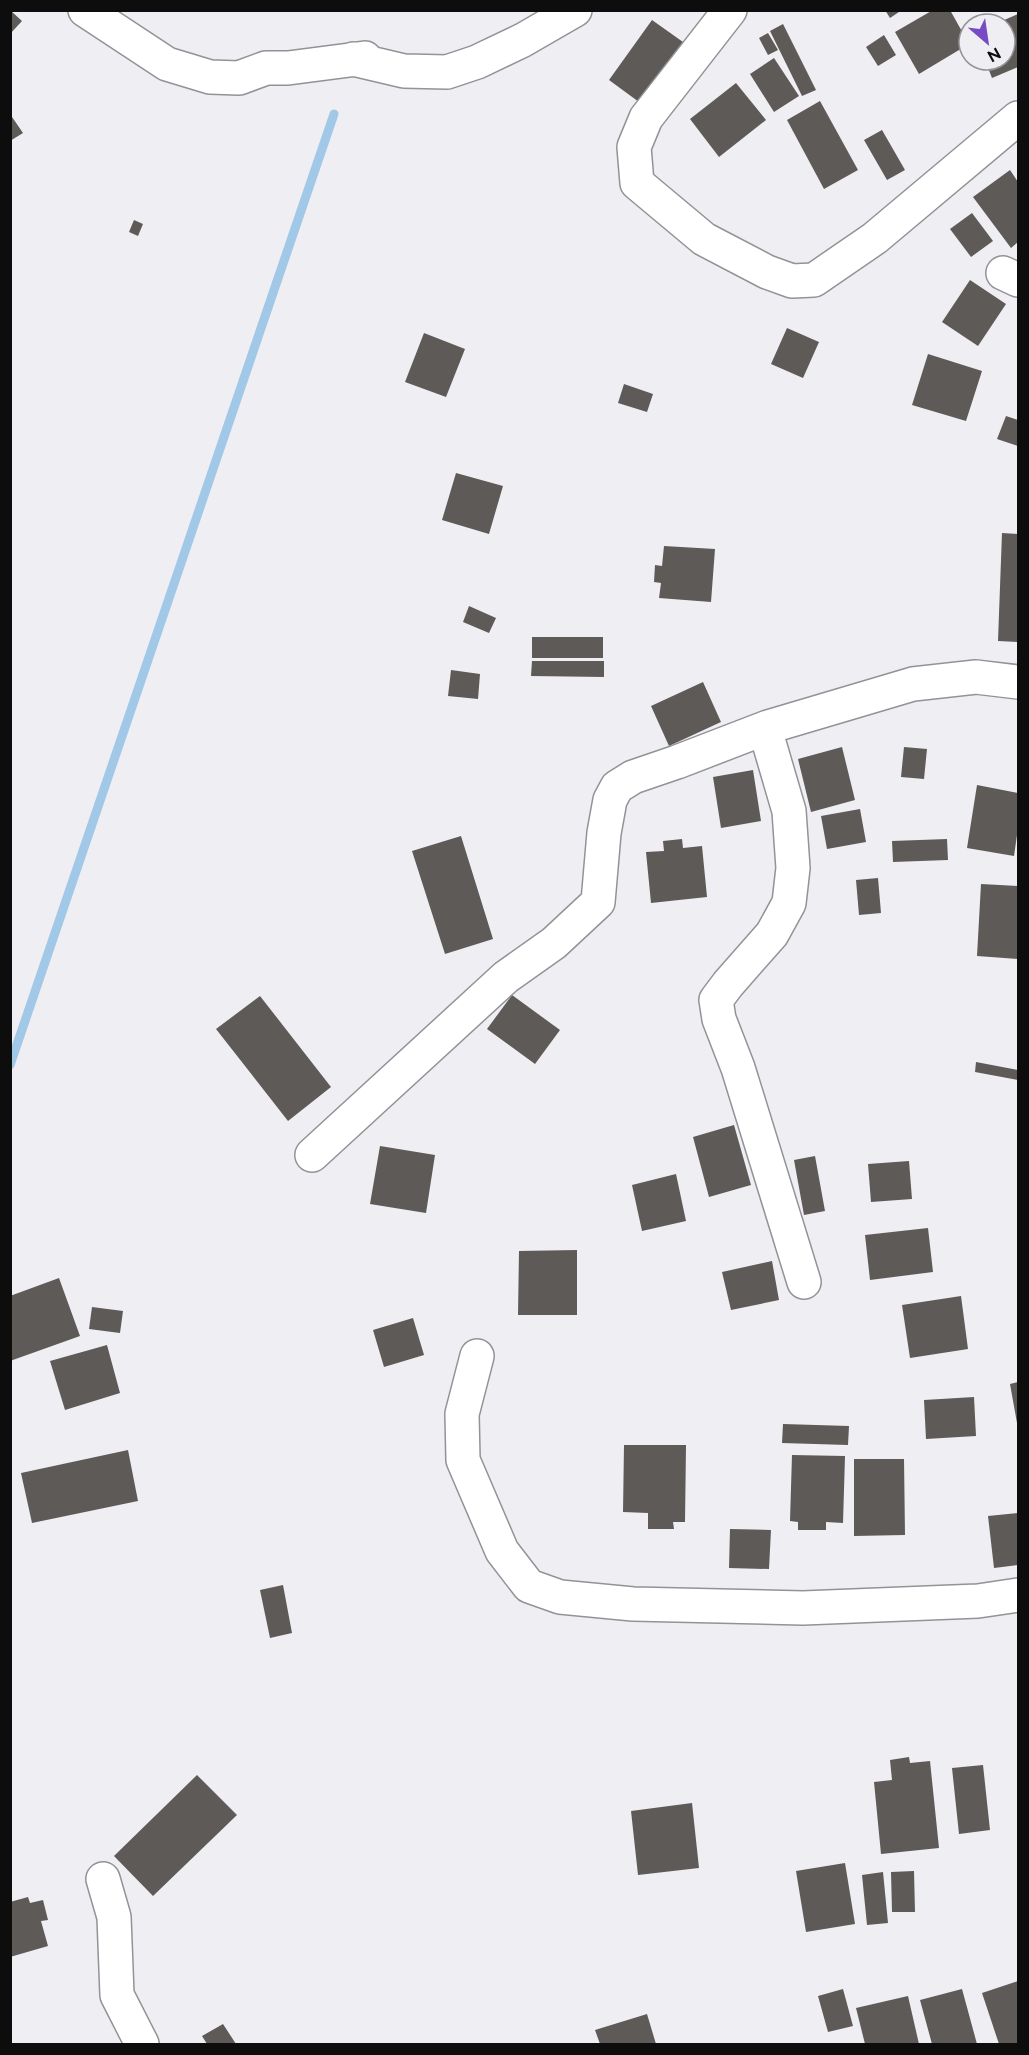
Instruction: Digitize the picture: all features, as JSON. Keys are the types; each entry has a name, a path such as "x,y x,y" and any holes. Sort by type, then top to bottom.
{"street":[{"path":"85,10 167,64 210,77 239,78 266,68 288,68 359,59 404,71 447,72 477,62 514,45 575,10"},
{"path":"730,10 646,118 634,147 637,183 704,239 767,272 792,281 814,280 875,238 1018,118"},
{"path":"312,1155 506,977 554,943 598,902 604,833 610,800 617,787 633,777 765,729 913,684 976,677 1018,682"},
{"path":"765,729 789,811 793,868 789,903 772,934 716,1000 719,1018 738,1068 804,1282"},
{"path":"477,1356 462,1414 463,1460 502,1551 530,1586 560,1597 633,1604 803,1608 978,1601 1018,1595"},
{"path":"103,1879 114,1917 117,1995 142,2044"}],"building":[{"path":"10,10 22,21 10,34"},
{"path":"885,10 902,10 890,18"},
{"path":"933,10 950,10 957,23 957,51 919,74 895,32"},
{"path":"1017,14 1018,14 1017,67"},
{"path":"652,20 683,42 639,102 609,80"},
{"path":"783,24 816,90 802,96 770,31"},
{"path":"768,33 778,50 768,55 759,38"},
{"path":"884,35 896,55 878,66 866,47"},
{"path":"774,58 799,96 774,112 750,74"},
{"path":"990,72 1006,72 992,78"},
{"path":"736,83 766,120 719,157 690,119"},
{"path":"820,101 858,170 824,189 787,120"},
{"path":"10,114 23,133 10,141"},
{"path":"882,130 905,170 887,180 864,140"},
{"path":"1010,170 1018,182 1018,242 1011,248 973,197"},
{"path":"972,213 993,241 971,257 950,229"},
{"path":"134,220 143,224 138,236 129,232"},
{"path":"970,280 1006,304 978,346 942,322"},
{"path":"787,328 819,342 803,378 771,364"},
{"path":"424,333 465,349 446,397 405,382"},
{"path":"928,354 982,371 966,421 912,405"},
{"path":"624,384 653,394 647,412 618,403"},
{"path":"1006,416 1018,420 1018,446 997,439"},
{"path":"456,473 503,486 489,534 442,520"},
{"path":"1002,533 1018,534 1018,642 998,641"},
{"path":"664,546 715,549 711,602 659,598 661,583 654,582 655,565 662,566"},
{"path":"469,606 496,618 489,633 463,622"},
{"path":"532,637 603,637 603,658 532,658"},
{"path":"532,661 604,661 604,677 531,676"},
{"path":"451,670 480,674 478,699 448,696"},
{"path":"703,682 721,722 669,746 651,706"},
{"path":"842,747 855,800 811,812 798,759"},
{"path":"904,747 927,749 924,779 901,777"},
{"path":"753,770 761,821 721,828 713,777"},
{"path":"977,785 1018,793 1018,828 1014,856 967,848"},
{"path":"860,809 866,842 827,849 821,816"},
{"path":"461,836 493,939 445,954 412,851"},
{"path":"682,839 683,848 702,846 707,897 651,903 646,852 664,851 663,841"},
{"path":"947,839 948,860 893,862 892,841"},
{"path":"878,878 881,913 859,915 856,880"},
{"path":"981,884 1018,886 1018,959 977,956"},
{"path":"512,995 560,1030 535,1064 487,1029"},
{"path":"260,996 331,1087 288,1121 216,1029"},
{"path":"976,1062 1018,1070 1018,1080 975,1072"},
{"path":"734,1125 751,1185 709,1197 693,1137"},
{"path":"380,1146 435,1155 426,1213 370,1204"},
{"path":"815,1156 825,1211 804,1215 794,1160"},
{"path":"909,1161 912,1199 871,1202 868,1164"},
{"path":"676,1174 686,1221 642,1231 632,1185"},
{"path":"928,1228 933,1272 870,1280 865,1235"},
{"path":"577,1250 577,1315 518,1315 519,1251"},
{"path":"772,1261 779,1300 731,1310 722,1272"},
{"path":"59,1278 80,1336 10,1361 10,1296"},
{"path":"961,1296 968,1349 910,1358 902,1305"},
{"path":"92,1307 123,1311 120,1333 89,1329"},
{"path":"413,1318 424,1355 384,1367 373,1330"},
{"path":"107,1345 120,1393 65,1410 50,1361"},
{"path":"1018,1382 1018,1423 1017,1423 1010,1384"},
{"path":"974,1397 976,1436 926,1439 924,1400"},
{"path":"783,1424 849,1426 848,1445 782,1443"},
{"path":"624,1445 686,1445 685,1522 673,1522 674,1529 648,1529 648,1513 623,1512"},
{"path":"128,1450 138,1501 32,1523 21,1473"},
{"path":"792,1455 845,1456 843,1523 826,1522 826,1530 798,1530 798,1522 790,1521"},
{"path":"854,1459 904,1459 905,1535 854,1536"},
{"path":"1018,1513 1018,1565 994,1568 988,1516"},
{"path":"730,1529 771,1530 769,1569 729,1568"},
{"path":"283,1585 292,1633 270,1638 260,1590"},
{"path":"909,1757 910,1763 930,1761 939,1848 881,1854 874,1782 892,1780 890,1760"},
{"path":"983,1765 990,1830 959,1834 952,1768"},
{"path":"197,1775 237,1815 153,1896 114,1856"},
{"path":"692,1803 699,1868 638,1875 631,1811"},
{"path":"845,1863 855,1924 806,1932 796,1871"},
{"path":"914,1871 915,1912 892,1912 891,1872"},
{"path":"883,1872 888,1923 867,1925 862,1875"},
{"path":"28,1897 30,1903 43,1900 48,1920 41,1921 48,1946 10,1957 10,1902"},
{"path":"1018,1981 1018,2044 999,2044 982,1993"},
{"path":"843,1989 853,2026 828,2032 818,1996"},
{"path":"962,1989 977,2044 932,2044 920,2000"},
{"path":"908,1996 919,2044 865,2044 856,2008"},
{"path":"647,2014 656,2044 600,2044 595,2030"},
{"path":"223,2024 236,2044 207,2044 202,2036"}],"waterway":[{"path":"10,1065 334,114"}]}
